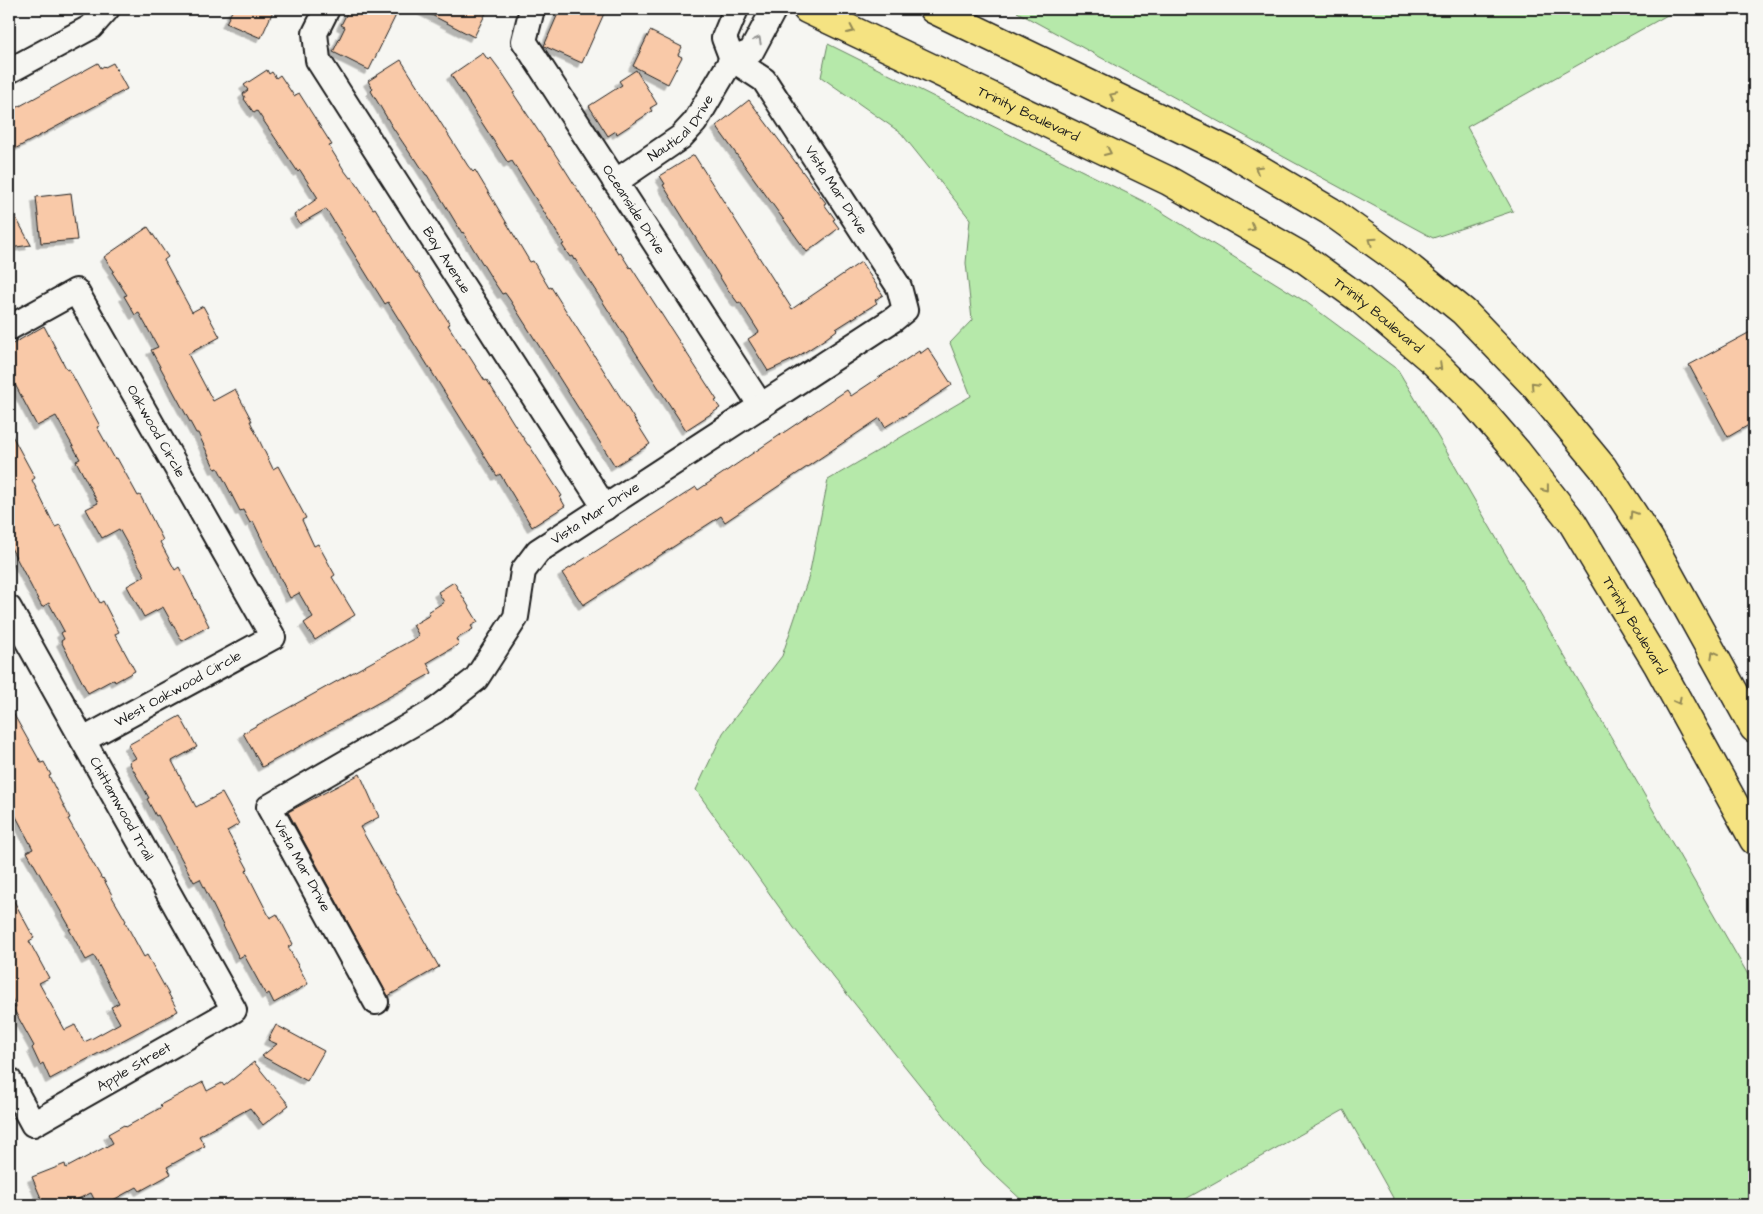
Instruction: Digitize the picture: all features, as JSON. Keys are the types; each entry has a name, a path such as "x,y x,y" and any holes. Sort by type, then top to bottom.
{"main road":[{"name":"Trinity Boulevard","path":"807,9 1169,181 1299,255 1375,312 1434,362 1472,400 1517,452 1572,522 1658,665 1754,840"},
{"path":"933,9 1230,152 1330,212 1412,270 1464,312 1536,387 1603,468 1650,540 1754,728"}],"street":[{"path":"9,71 91,27 107,9"},
{"name":"Bay Avenue","path":"327,9 315,33 318,60 605,508"},
{"name":"Oceanside Drive","path":"532,9 524,41 761,406"},
{"path":"736,9 724,38 732,59 751,52 774,9"},
{"name":"Vista Mar Drive","path":"376,1002 269,807 435,712 476,679 516,617 523,571 538,552 894,320 905,310 900,287 764,80 732,59"},
{"name":"Nautical Drive","path":"614,182 681,136 695,122 732,59"},
{"name":"Oakwood Circle","path":"9,328 76,291 273,637"},
{"name":"Chittamwood Trail","path":"9,608 234,1010"},
{"name":"West Oakwood Circle","path":"84,740 273,637"},
{"name":"Apple Street","path":"9,1080 33,1124 234,1010"}],"green space":[{"path":"1022,9 1678,9 1467,127 1513,211 1433,238 1017,12"},
{"path":"828,44 1149,204 1306,302 1398,370 1754,985 1754,1205 1397,1205 1344,1110 1175,1205 1027,1205 984,1165 794,928 696,790 723,733 782,656 809,576 828,480 971,396 950,343 972,320 966,263 970,219 901,133 821,77"}],"building":[{"path":"233,9 274,9 261,38 226,23"},
{"path":"349,9 399,9 369,70 333,52 345,27 341,25"},
{"path":"420,9 488,9 474,37"},
{"path":"560,9 606,9 582,63 544,46"},
{"path":"650,31 682,47 678,55 682,57 668,84 633,66"},
{"path":"483,53 488,60 491,58 503,74 515,92 513,93 550,146 618,253 620,252 631,267 717,400 715,401 720,408 686,430 575,259 572,256 570,257 562,245 564,244 512,161 508,163 451,75"},
{"path":"401,60 468,166 473,172 475,170 530,262 533,261 549,288 551,287 650,444 615,466 510,300 505,293 502,294 492,279 427,175 393,128 371,91 373,89 368,81"},
{"path":"98,63 101,68 113,63 127,89 9,152 9,112"},
{"path":"267,70 269,74 272,72 276,78 280,75 294,96 299,93 332,145 329,146 344,170 350,178 352,177 373,209 375,208 404,256 416,273 418,273 450,324 448,325 463,349 485,381 487,380 562,496 560,497 565,506 532,527 500,474 497,476 388,302 385,304 326,209 300,224 294,215 318,198 257,111 254,113 244,99 243,94 248,90 244,85"},
{"path":"636,70 657,104 650,108 652,111 637,121 617,134 616,131 608,136 589,106 622,85 619,81"},
{"path":"749,100 826,203 824,204 839,228 807,252 716,126"},
{"path":"694,155 792,309 861,262 883,295 875,300 877,303 794,359 768,371 748,339 759,332 740,302 738,303 726,287 663,185 665,184 660,176"},
{"path":"71,193 77,240 41,243 36,197"},
{"path":"9,205 31,245 9,248"},
{"path":"148,227 168,257 164,260 192,312 203,306 220,337 188,354 213,401 235,389 252,421 250,421 273,469 278,466 306,518 302,520 314,546 318,544 335,575 332,577 355,615 315,640 304,623 313,617 299,593 290,598 253,521 250,523 243,510 240,511 218,468 215,469 198,433 196,433 151,350 158,347 139,313 135,315 124,296 127,295 104,257"},
{"path":"44,326 100,426 97,427 115,459 117,458 138,496 140,495 163,540 160,542 175,570 179,567 209,626 182,641 163,607 144,617 127,586 145,576 119,529 102,538 86,509 98,503 76,461 80,459 56,416 37,426 9,373 9,346"},
{"path":"1754,330 1754,422 1728,437 1689,365"},
{"path":"928,348 952,385 885,427 880,418 725,522 721,516 583,605 562,573 696,487 698,490 847,390 851,396 919,351 920,354"},
{"path":"9,430 35,478 32,480 55,527 60,525 100,603 103,601 119,632 115,634 135,671 115,682 114,679 88,693 61,641 64,639 61,633 64,631 49,603 42,607 9,544"},
{"path":"454,582 478,622 471,626 473,629 456,639 459,644 427,663 432,673 262,767 243,733 419,636 413,625 430,615 428,612 444,602 438,592"},
{"path":"9,706 41,763 44,762 51,775 49,776 70,818 68,819 103,878 144,957 147,955 178,1011 50,1079 43,1063 40,1065 32,1048 34,1046 13,1008 16,1007 9,993 9,892 34,938 29,941 49,978 39,983 65,1030 75,1025 84,1042 93,1038 120,1023 111,1007 119,1003 94,956 86,960 69,929 71,929 27,852 33,849 9,803"},
{"path":"180,716 197,747 172,761 196,807 222,793 239,824 227,831 248,869 246,871 270,918 277,914 293,944 288,947 308,984 274,1003 269,993 266,995 244,955 239,958 200,879 194,882 158,815 156,816 147,799 149,798 129,762 136,758 128,745"},
{"path":"360,774 379,817 360,827 439,967 388,996 288,812"},
{"path":"276,1025 324,1051 307,1081 262,1056 277,1044 268,1040"},
{"path":"254,1062 289,1105 263,1125 250,1108 199,1136 205,1146 167,1167 171,1174 140,1191 137,1187 104,1205 97,1205 91,1193 65,1205 44,1205 32,1177 65,1164 66,1168 113,1143 108,1134 124,1125 126,1127 162,1107 160,1105 203,1082 207,1091 222,1083 224,1086"}]}
